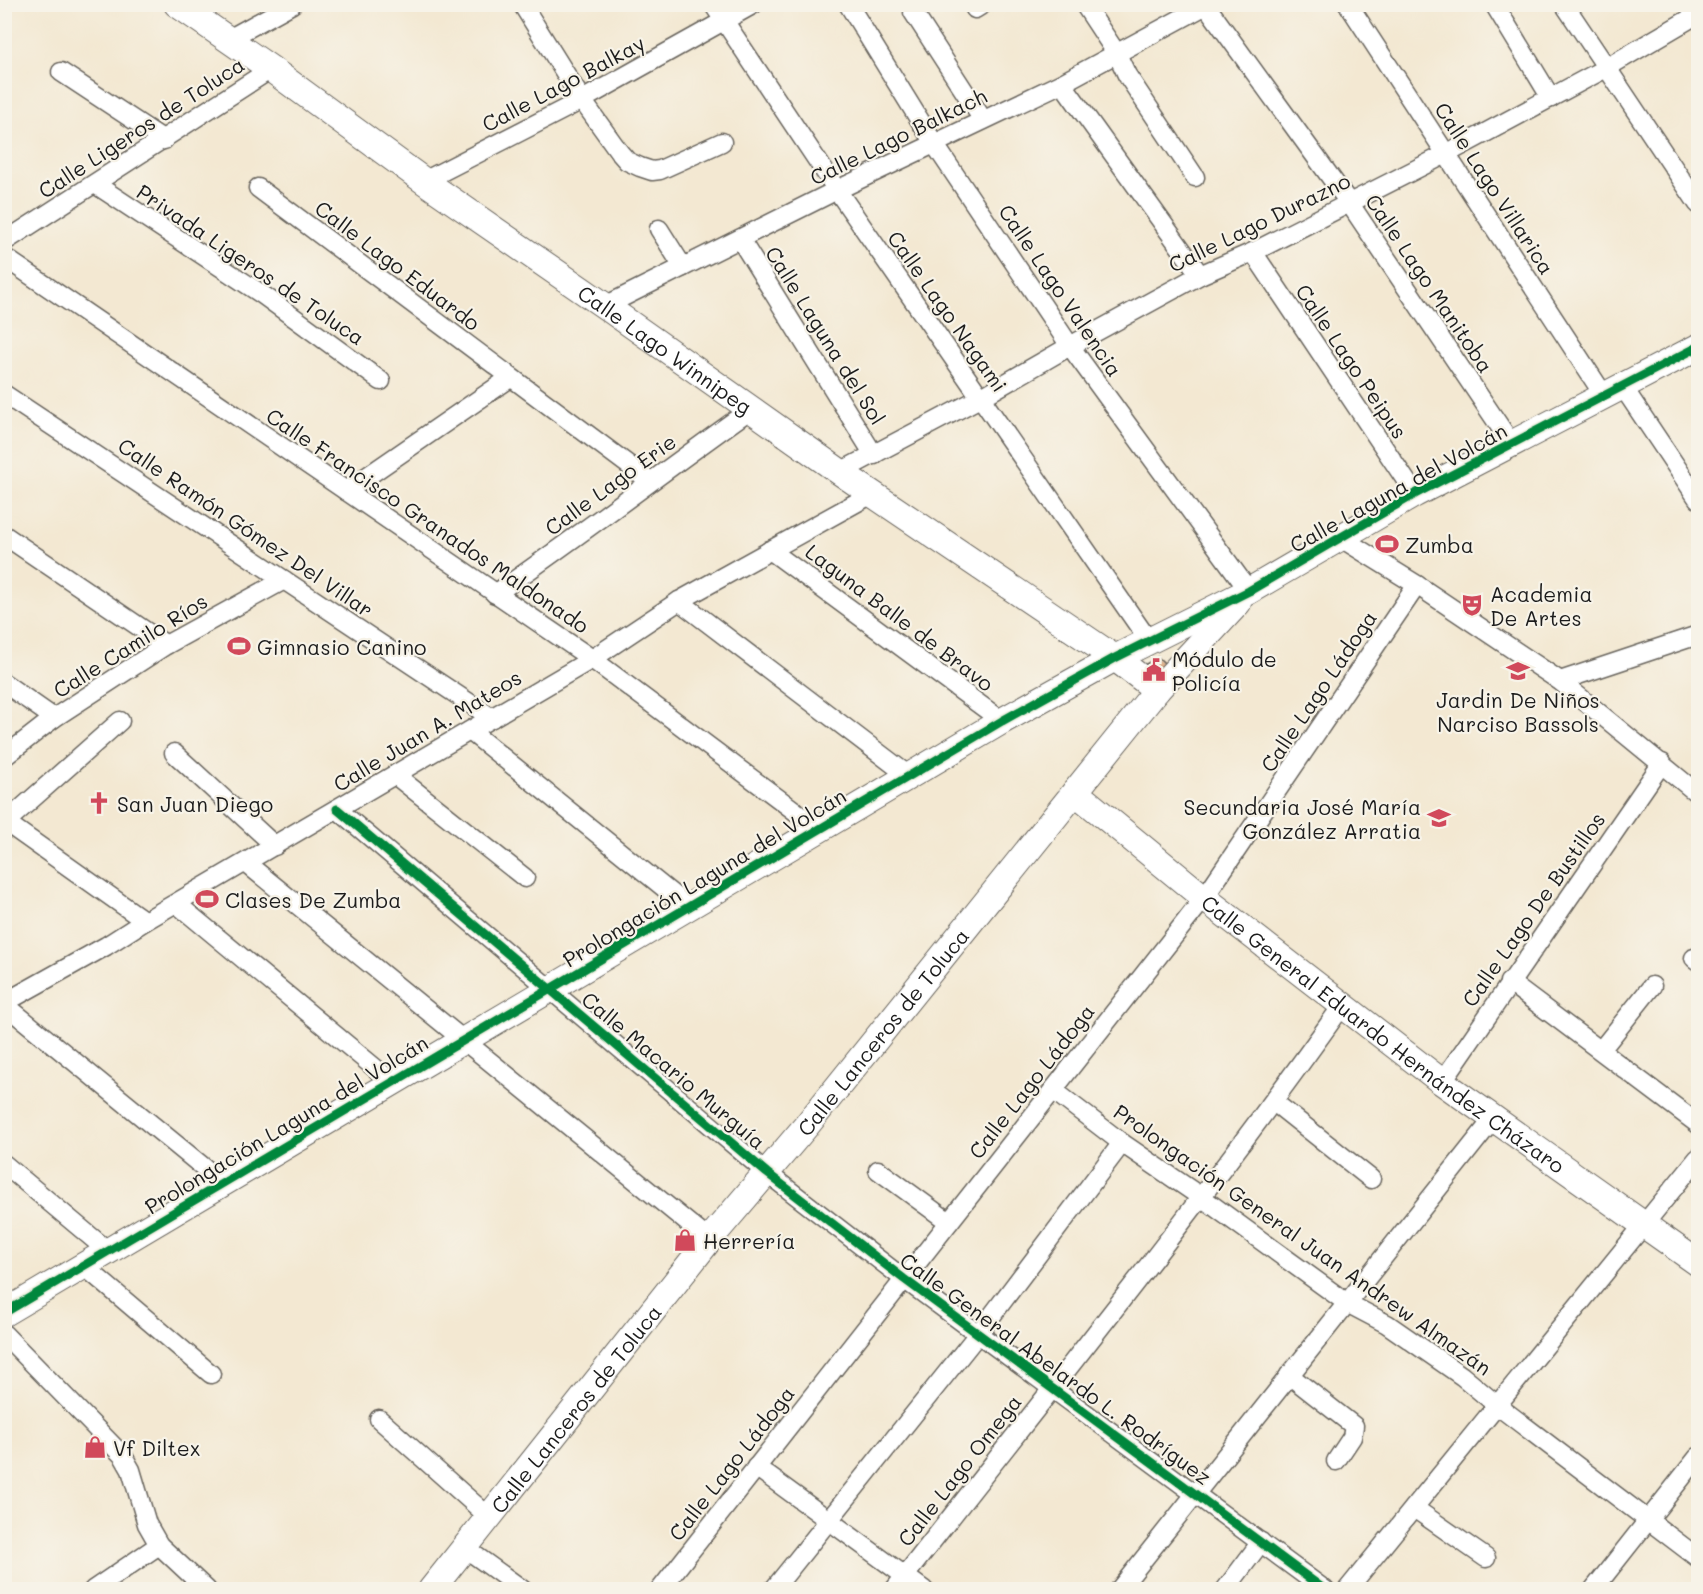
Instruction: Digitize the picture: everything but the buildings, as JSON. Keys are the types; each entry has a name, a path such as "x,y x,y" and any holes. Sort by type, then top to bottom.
{"main road":[{"name":"Calle Lago Winnipeg","path":"177,4 271,69 424,181 840,472 1115,658 1157,690"},
{"name":"Calle Laguna del Volcán","path":"1115,658 1249,591 1415,494 1698,347"},
{"name":"Calle Lanceros de Toluca","path":"431,1590 709,1240 767,1173 1157,690 1249,591"},
{"name":"Prolongación Laguna del Volcán","path":"4,1313 1002,721 1115,658"},
{"name":"Calle General Eduardo Hernández Cházaro","path":"1076,792 1204,898 1442,1082 1698,1263"}],"street":[{"path":"227,40 292,4"},
{"path":"522,4 582,100 627,160 652,171 671,166 722,142"},
{"name":"Calle Lago Nagami","path":"713,4 837,190 1149,641"},
{"name":"Calle Lago Balkay","path":"424,181 582,100 754,4"},
{"name":"Calle Lago Valencia","path":"848,4 935,145 1070,346 1249,591"},
{"path":"1084,4 1117,54 1127,75 1195,177"},
{"name":"Calle Lago Villarica","path":"1348,4 1446,154 1614,392 1698,499"},
{"path":"1494,4 1551,98"},
{"path":"1564,4 1698,204"},
{"name":"Calle Lago Balkach","path":"605,306 837,190 1062,83 1206,5"},
{"name":"Calle Lago Manitoba","path":"1206,5 1350,204 1511,443"},
{"path":"912,12 983,120"},
{"name":"Calle Lago Durazno","path":"840,472 980,398 1200,275 1253,252 1350,204 1551,98 1698,14"},
{"name":"Calle Ligeros de Toluca","path":"4,242 271,69"},
{"path":"61,72 164,140"},
{"path":"1062,83 1200,275"},
{"name":"Privada Ligeros de Toluca","path":"95,184 263,296 381,381"},
{"name":"Calle Lago Eduardo","path":"258,188 650,481"},
{"path":"659,229 683,267"},
{"name":"Calle Laguna del Sol","path":"740,238 874,455"},
{"name":"Calle Lago Peipus","path":"1253,252 1415,494"},
{"name":"Calle Francisco Granados Maldonado","path":"4,256 592,659 819,829"},
{"path":"346,491 510,378"},
{"name":"Calle Ramón Gómez Del Villar","path":"4,394 492,718"},
{"name":"Calle Lago Erie","path":"495,594 578,537 650,481 751,409"},
{"name":"Calle Juan A. Mateos","path":"4,1004 592,659 679,601 872,494"},
{"path":"4,535 166,645"},
{"path":"1341,538 1417,585 1560,681 1698,795"},
{"name":"Laguna Balle de Bravo","path":"770,550 1002,721"},
{"name":"Calle Camilo Ríos","path":"4,757 54,718 166,645 284,580"},
{"name":"Calle Lago Ládoga","path":"660,1590 1204,898 1417,585"},
{"path":"679,601 909,776"},
{"path":"1560,681 1698,635"},
{"path":"4,682 54,718"},
{"path":"120,721 5,821 145,921"},
{"path":"470,731 688,907"},
{"path":"174,753 275,846"},
{"name":"Calle Lago De Bustillos","path":"1442,1082 1662,763"},
{"path":"395,775 525,878"},
{"name":"Calle Macario Murguía","path":"337,809 767,1173"},
{"path":"246,863 709,1240"},
{"path":"177,904 392,1082"},
{"path":"1509,982 1698,1124"},
{"path":"1601,1050 1652,986"},
{"path":"4,1004 223,1183"},
{"name":"Calle Lago Omega","path":"900,1583 1274,1102 1342,1006"},
{"name":"Prolongación General Juan Andrew Almazán","path":"1053,1090 1122,1143 1347,1303 1387,1324 1425,1349 1698,1557"},
{"path":"1274,1102 1371,1179"},
{"path":"1119,1590 1494,1118"},
{"path":"772,1590 978,1334 1122,1143"},
{"path":"1347,1590 1698,1158"},
{"path":"4,1164 108,1251"},
{"path":"878,1170 948,1222"},
{"name":"Calle General Abelardo L. Rodríguez","path":"767,1173 904,1279 1325,1590"},
{"path":"84,1266 211,1374"},
{"path":"4,1334 123,1455 131,1470 147,1524 159,1545 207,1590"},
{"path":"1289,1375 1354,1426 1352,1437 1336,1461"},
{"path":"379,1419 490,1518"},
{"path":"1593,1590 1698,1457"},
{"path":"756,1467 828,1520 900,1583 924,1590"},
{"path":"1414,1508 1486,1557"},
{"path":"1225,1590 1261,1542"},
{"path":"93,1590 159,1545"},
{"path":"465,1548 523,1590"}],"cycle path":[{"path":"4,1313 1002,721 1115,658 1249,591 1415,494 1698,347"},
{"path":"337,809 767,1173 904,1279 1325,1590"}],"place":[{"name":"Zumba","path":"1387,544"},
{"name":"Academia De Artes","path":"1472,605"},
{"name":"Gimnasio Canino","path":"239,646"},
{"name":"Módulo de Policía","path":"1154,670"},
{"name":"Jardin De Niños Narciso Bassols","path":"1518,671"},
{"name":"San Juan Diego","path":"99,803"},
{"name":"Secundaria José María González Arratia","path":"1439,818"},
{"name":"Clases De Zumba","path":"207,899"},
{"name":"Herrería","path":"685,1240"},
{"name":"Vf Diltex","path":"95,1447"}]}
